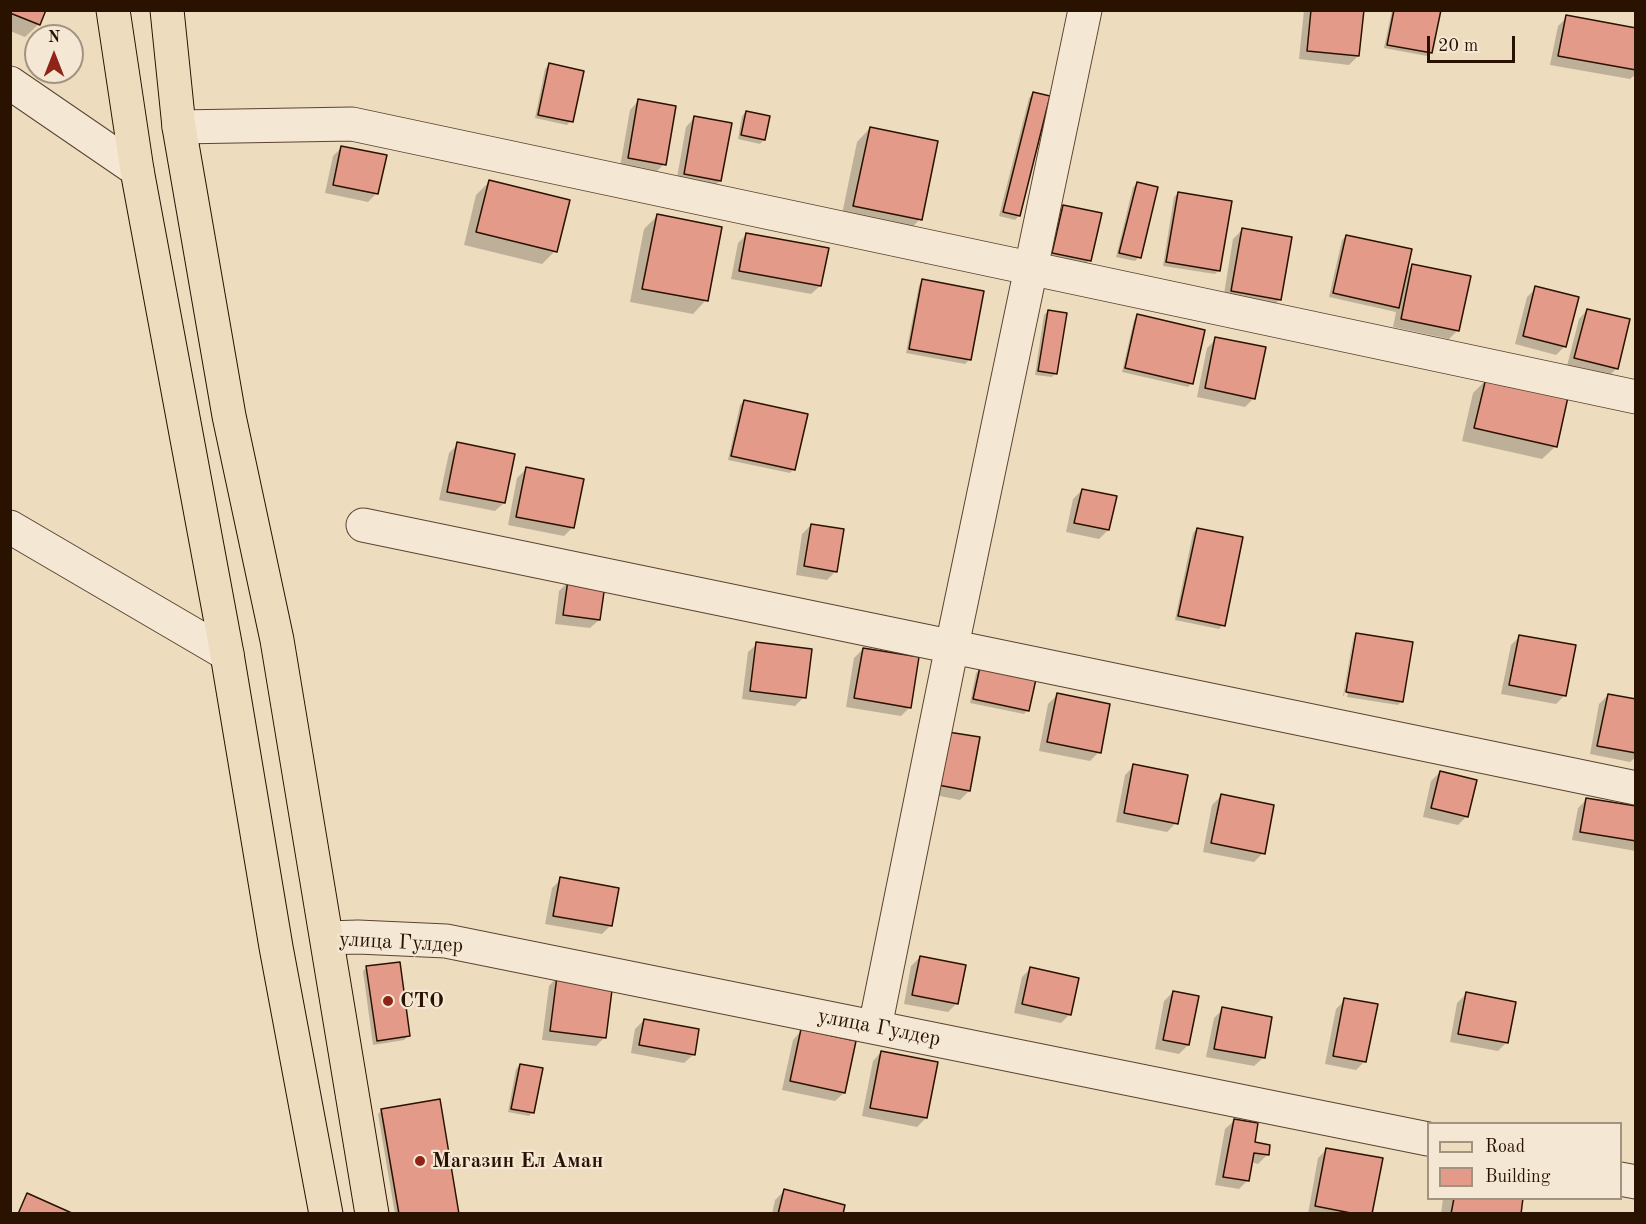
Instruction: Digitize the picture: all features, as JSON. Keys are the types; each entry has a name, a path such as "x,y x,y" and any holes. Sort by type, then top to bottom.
{"main road":[{"path":"113,10 137,170 326,1214"},
{"path":"167,10 179,126 229,416 277,640 372,1214"}],"street":[{"path":"875,1027 1085,10"},
{"path":"10,83 137,170"},
{"path":"179,126 352,124 1635,397"},
{"path":"363,525 1635,788"},
{"path":"10,527 226,654"},
{"name":"улица Гулдер","path":"327,938 447,941 1427,1139"}],"building":[{"path":"10,10 46,10 40,24 10,13"},
{"path":"1311,10 1364,10 1359,56 1307,51"},
{"path":"1394,10 1441,10 1432,53 1387,45"},
{"path":"1566,15 1636,28 1636,70 1558,56"},
{"path":"549,63 584,71 573,122 538,115"},
{"path":"1033,92 1050,96 1020,216 1003,212"},
{"path":"638,99 676,106 666,165 628,158"},
{"path":"746,111 770,116 765,140 741,135"},
{"path":"694,116 732,123 721,181 684,174"},
{"path":"870,127 938,141 922,220 853,206"},
{"path":"341,146 387,155 378,194 333,185"},
{"path":"489,180 570,200 557,252 476,232"},
{"path":"1137,182 1158,187 1141,258 1119,253"},
{"path":"1178,192 1232,201 1220,271 1166,262"},
{"path":"1063,205 1102,213 1091,261 1052,253"},
{"path":"657,214 722,227 708,301 642,289"},
{"path":"1242,228 1292,237 1281,300 1231,291"},
{"path":"746,233 829,248 821,286 739,271"},
{"path":"1346,235 1412,249 1399,308 1333,293"},
{"path":"1412,264 1471,276 1459,331 1401,319"},
{"path":"922,279 984,291 971,360 909,349"},
{"path":"1535,286 1579,297 1566,347 1523,336"},
{"path":"1587,309 1630,319 1618,369 1574,358"},
{"path":"1048,310 1067,313 1057,374 1038,371"},
{"path":"1137,314 1205,330 1193,384 1125,368"},
{"path":"1215,337 1266,347 1255,399 1205,388"},
{"path":"1486,378 1568,397 1557,447 1474,428"},
{"path":"744,400 808,414 795,470 731,456"},
{"path":"457,442 515,454 505,503 447,492"},
{"path":"526,467 584,479 574,528 516,517"},
{"path":"1082,489 1117,496 1109,530 1074,523"},
{"path":"811,524 844,529 837,572 804,566"},
{"path":"1197,528 1243,537 1225,626 1178,616"},
{"path":"568,580 605,585 600,620 563,615"},
{"path":"1356,633 1413,642 1403,702 1346,692"},
{"path":"1519,635 1576,645 1566,696 1509,685"},
{"path":"756,642 812,649 806,698 750,691"},
{"path":"863,648 919,657 911,708 854,698"},
{"path":"980,667 1036,679 1029,711 973,699"},
{"path":"1057,693 1110,704 1101,753 1047,742"},
{"path":"1608,694 1636,699 1636,753 1597,746"},
{"path":"948,732 980,737 970,791 938,785"},
{"path":"1133,764 1188,775 1178,824 1124,813"},
{"path":"1440,771 1477,780 1468,817 1431,808"},
{"path":"1221,794 1274,805 1265,854 1211,843"},
{"path":"1586,798 1636,806 1636,841 1580,832"},
{"path":"560,877 619,888 612,926 553,916"},
{"path":"920,956 966,965 958,1004 912,995"},
{"name":"СТО","path":"400,962 410,1036 377,1041 366,966"},
{"path":"1030,967 1079,978 1071,1015 1022,1004"},
{"path":"557,976 613,982 606,1038 550,1031"},
{"path":"1173,991 1199,996 1189,1045 1163,1040"},
{"path":"1466,992 1516,1002 1508,1043 1458,1034"},
{"path":"1344,998 1378,1004 1366,1062 1333,1056"},
{"path":"1222,1007 1272,1017 1265,1058 1214,1049"},
{"path":"644,1019 699,1029 695,1055 639,1045"},
{"path":"801,1029 856,1041 845,1093 790,1081"},
{"path":"881,1051 938,1062 927,1118 870,1108"},
{"path":"520,1064 543,1068 534,1113 511,1109"},
{"name":"Магазин Ел Аман","path":"440,1099 459,1214 399,1214 381,1109"},
{"path":"1234,1119 1258,1123 1255,1142 1270,1145 1269,1155 1254,1153 1249,1181 1223,1177"},
{"path":"1326,1148 1383,1158 1372,1214 1356,1214 1315,1206"},
{"path":"784,1189 845,1205 843,1214 778,1214"},
{"path":"27,1193 74,1214 18,1214"},
{"path":"1454,1200 1523,1200 1521,1214 1451,1214"}],"place":[{"name":"СТО","path":"388,1001"},
{"name":"Магазин Ел Аман","path":"420,1161"}]}
